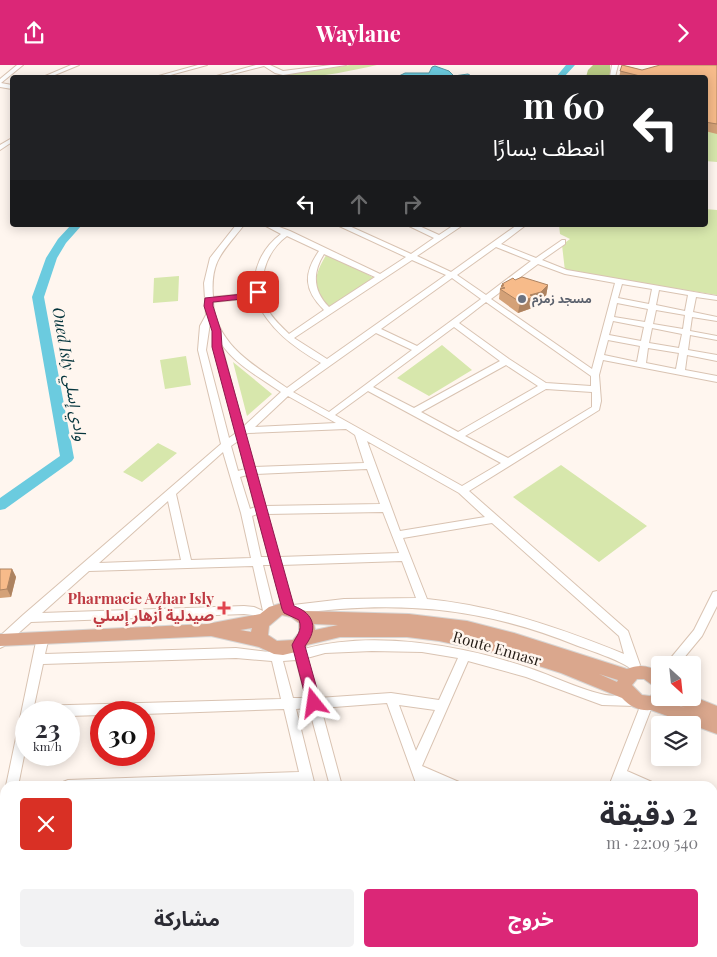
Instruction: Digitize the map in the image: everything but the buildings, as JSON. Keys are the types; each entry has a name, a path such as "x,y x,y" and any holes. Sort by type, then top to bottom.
{"main road":[{"name":"Route Ennasr","path":"295,612 340,620 389,619 445,623 489,632 596,668 645,673"},
{"path":"1,641 43,637 207,630 295,612 307,626 300,647 286,648 271,648 207,630"},
{"path":"266,617 259,631 271,648"},
{"name":"Route Ennasr","path":"300,647 340,631 389,630 443,634 485,643 592,679 717,727"},
{"path":"644,700 624,685 645,673"},
{"path":"700,706 717,713"}],"street":[{"path":"0,83 20,65"},
{"path":"53,75 59,65"},
{"path":"53,75 76,65"},
{"path":"166,75 204,65"},
{"path":"224,75 262,65"},
{"path":"266,65 277,72 283,73 343,65"},
{"path":"298,71 319,65"},
{"path":"238,227 214,258 208,283 210,315 225,344 239,359 287,392 462,491 624,634 645,673"},
{"path":"273,227 381,277"},
{"path":"347,227 452,275 595,375"},
{"path":"415,227 440,238"},
{"path":"289,337 456,227"},
{"path":"1,641 287,392 519,227"},
{"path":"287,233 276,240 263,261 258,274 258,295 270,319 289,337 327,363"},
{"path":"330,415 562,242"},
{"path":"495,244 565,272 717,298"},
{"path":"323,250 311,270 311,281 316,297 329,311"},
{"path":"462,491 596,408 598,401 594,389 595,375 619,281"},
{"path":"640,365 656,287"},
{"path":"680,372 692,294"},
{"path":"208,300 258,295"},
{"path":"614,300 717,319"},
{"path":"210,315 204,326 202,350 258,561 266,617"},
{"path":"609,318 717,338"},
{"path":"454,323 544,386 594,389"},
{"path":"376,329 419,350"},
{"path":"217,331 217,347 243,432 261,510 275,560 295,612 318,606 365,603 423,603 500,615 557,633 645,673"},
{"path":"604,337 717,358"},
{"path":"599,357 717,379"},
{"path":"414,412 506,361"},
{"path":"459,435 544,386"},
{"path":"368,388 510,463"},
{"path":"243,432 348,425"},
{"path":"359,432 370,466 423,603"},
{"path":"236,475 251,471 370,466"},
{"path":"171,493 187,563"},
{"path":"246,513 261,510 387,508"},
{"path":"397,535 494,519"},
{"path":"86,567 406,557"},
{"path":"679,656 698,633 717,595"},
{"path":"27,618 244,610 254,611 266,617"},
{"path":"29,701 43,637"},
{"path":"335,781 300,647 422,647 465,655 527,672 602,700 644,700 618,781"},
{"path":"38,659 236,653 271,648 288,703 308,781"},
{"path":"416,769 465,655"},
{"path":"80,710 314,703 390,698 442,706"},
{"path":"390,698 421,781"},
{"path":"13,781 16,766"},
{"path":"416,769 443,781"},
{"path":"621,774 636,781"}],"green space":[{"path":"350,65 377,65 324,75 285,75"},
{"path":"593,65 610,65 610,75 587,75 588,70"},
{"path":"708,108 717,109 717,162 708,161"},
{"path":"708,209 717,210 717,295 565,271 562,245 570,239 560,234 559,227 708,227"},
{"path":"328,252 374,278 330,307 319,293 316,280"},
{"path":"179,276 178,301 153,303 154,278"},
{"path":"442,345 472,370 429,396 397,378"},
{"path":"186,356 191,385 165,389 160,360"},
{"path":"233,362 272,394 247,416"},
{"path":"158,443 177,453 142,482 123,472"},
{"path":"561,465 647,526 599,562 513,497"}],"water":[{"path":"435,66 449,71 453,75 401,75 405,73 429,73 432,67"}],"waterway":[{"name":"Oued Isly وادي إسلي","path":"562,75 571,65"},
{"name":"Oued Isly وادي إسلي","path":"0,505 67,458 38,297 43,276 51,258 62,241 75,227"}],"place":[{"name":"مسجد زمزم","path":"522,299"},
{"name":"Pharmacie Azhar Isly صيدلية أزهار إسلي","path":"224,608"}],"route":[{"path":"258,292 258,295 208,300 208,306 217,331 217,347 288,609 304,617 306,621 307,631 298,645 314,703"}]}
